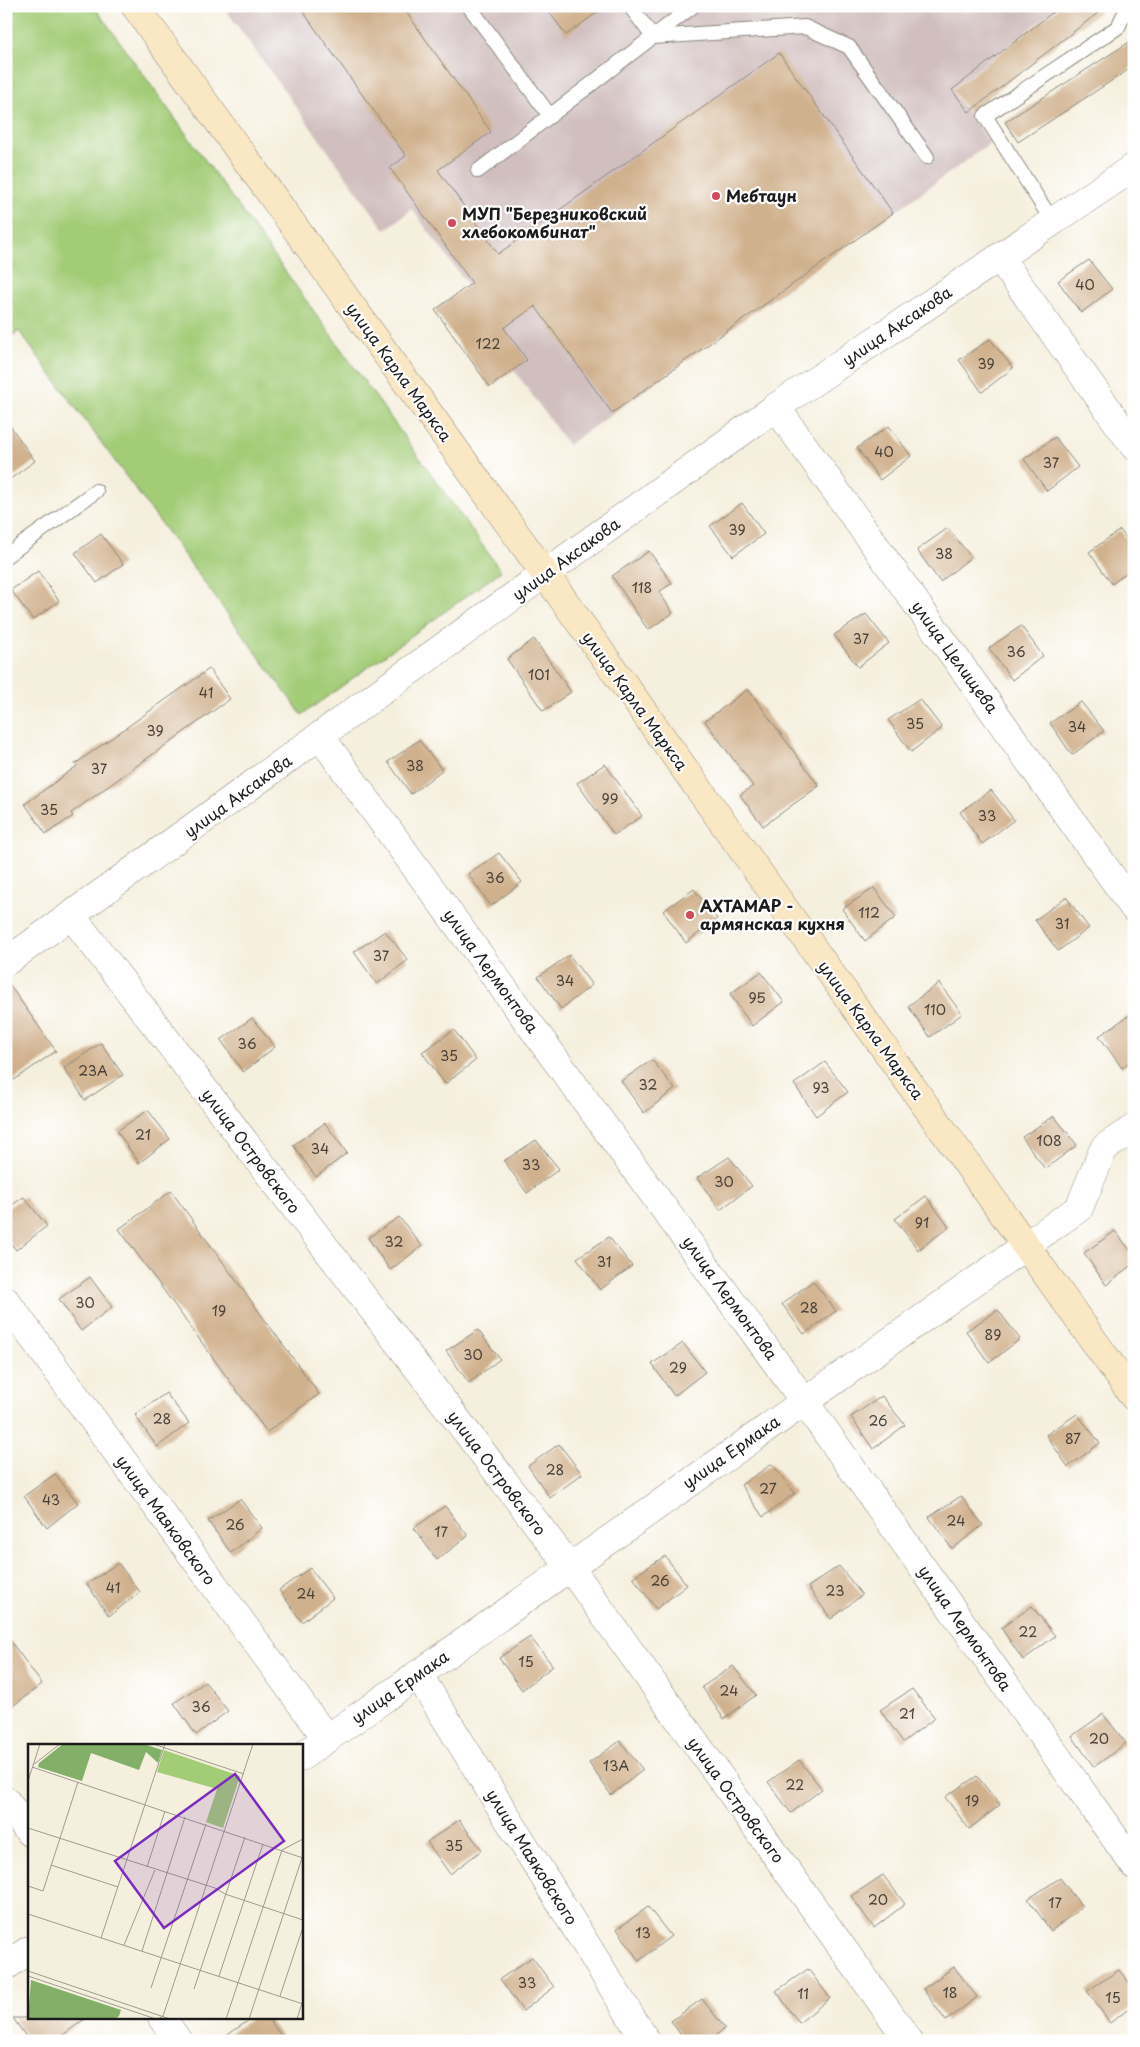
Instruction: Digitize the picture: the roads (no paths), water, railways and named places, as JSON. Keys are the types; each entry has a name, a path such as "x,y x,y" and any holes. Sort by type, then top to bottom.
{"main road":[{"name":"улица Карла Маркса","path":"135,6 545,574 1134,1397"}],"street":[{"name":"улица Аксакова","path":"6,962 776,407 1134,167"},
{"path":"1000,258 1134,446"},
{"name":"улица Целищева","path":"776,407 1134,908"},
{"name":"улица Лермонтова","path":"320,736 804,1401 1134,1865"},
{"name":"улица Островского","path":"71,915 569,1566 909,2041"},
{"name":"улица Ермака","path":"302,1756 569,1566 1079,1208 1104,1148 1134,1128"},
{"name":"улица Маяковского","path":"6,1301 327,1739"},
{"name":"улица Маяковского","path":"418,1674 646,2041"},
{"path":"6,1801 28,1831"},
{"path":"6,1966 28,1951"},
{"path":"163,2020 178,2041"}],"lane":[{"path":"469,6 550,116"},
{"path":"630,6 653,37"},
{"path":"478,171 693,6"},
{"path":"1053,222 985,116 1118,27 1128,6"},
{"path":"653,37 805,27 849,47 927,157"},
{"path":"6,556 96,491"}],"place":[{"name":"Мебтаун","path":"716,196"},
{"name":"МУП \"Березниковский хлебокомбинат\"","path":"452,223"},
{"name":"АХТАМАР - армянская кухня","path":"690,915"}]}
